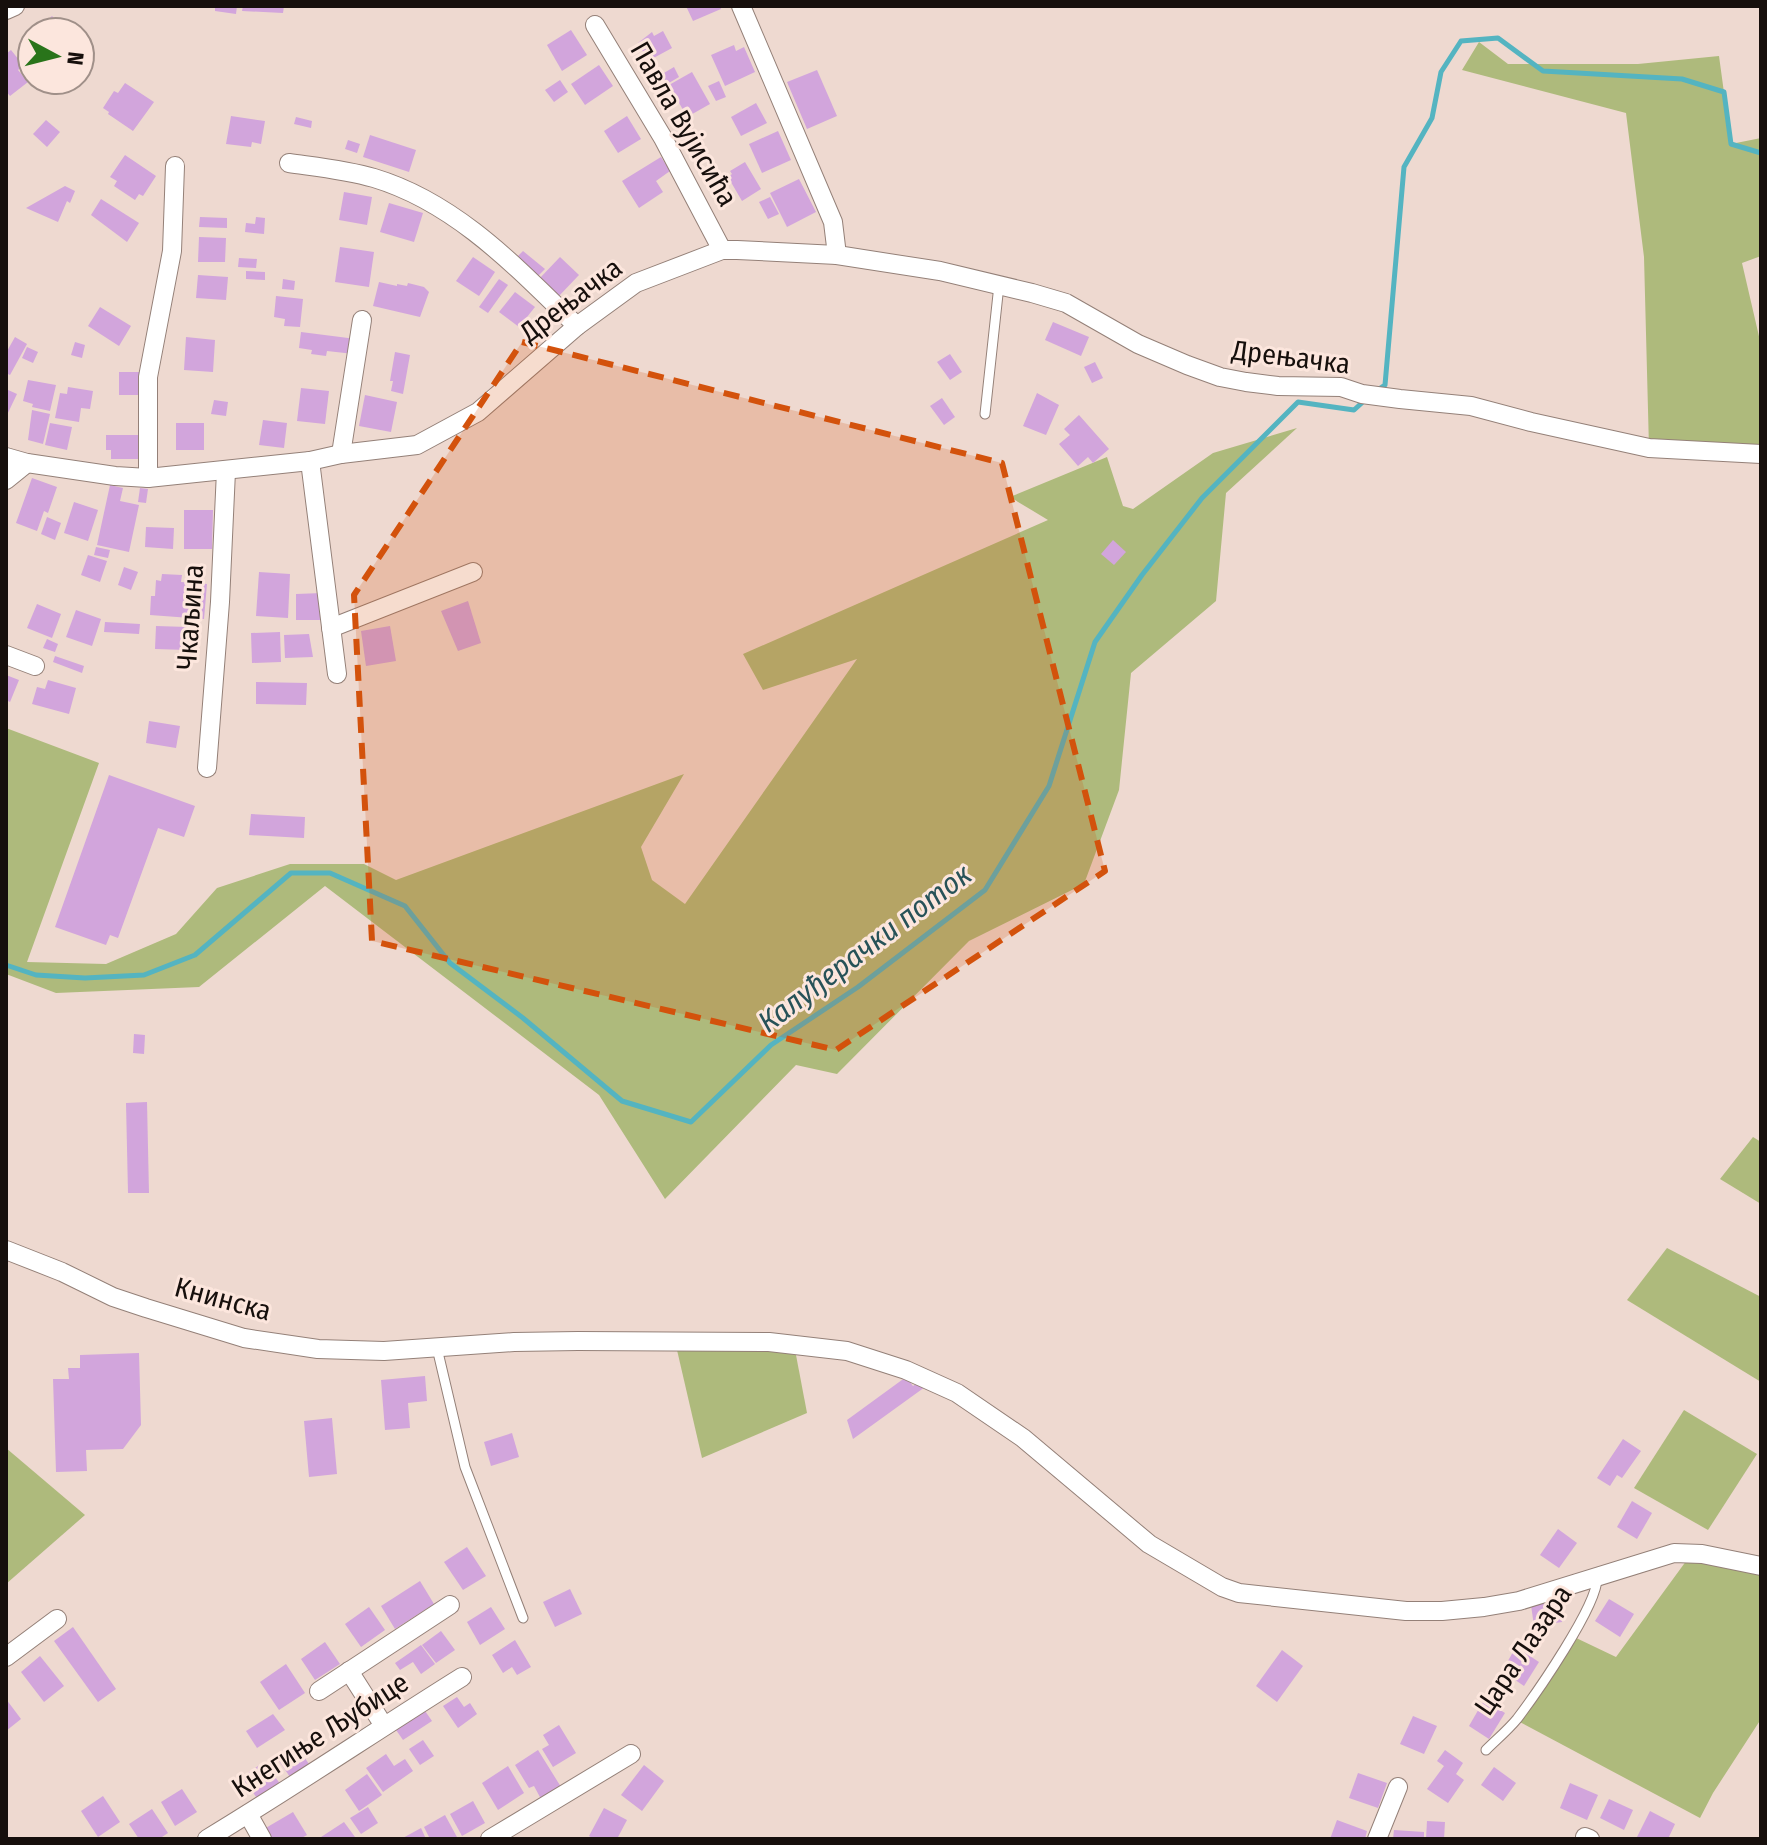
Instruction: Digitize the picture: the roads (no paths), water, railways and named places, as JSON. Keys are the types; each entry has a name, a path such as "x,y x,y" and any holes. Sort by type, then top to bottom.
{"street":[{"path":"6,10 15,6"},
{"path":"741,6 833,222 837,255"},
{"name":"Павла Вујисића","path":"595,25 663,138 722,250"},
{"path":"289,163 374,178 438,207 487,241 577,326"},
{"path":"148,478 148,377 172,251 175,166"},
{"name":"Дрењачка","path":"6,457 132,479 310,461 417,445 478,412 577,326 636,283 722,250 837,255 940,271 999,285 1066,303 1138,344 1220,377 1278,386 1341,387 1381,397 1471,406 1649,448 1761,454"},
{"path":"341,454 362,320"},
{"path":"310,461 337,674"},
{"path":"6,480 27,463"},
{"name":"Чкаљина","path":"207,768 226,471"},
{"path":"331,628 473,572"},
{"path":"6,655 35,666"},
{"name":"Книнска","path":"6,1250 113,1297 244,1338 318,1349 384,1351 562,1341 769,1342 847,1351 906,1370 957,1393 1023,1438 1149,1544 1222,1587 1239,1593 1306,1602"},
{"name":"Цара Лазара","path":"1306,1602 1406,1611 1470,1609 1519,1601 1674,1553 1702,1554 1761,1566"},
{"path":"319,1691 450,1605"},
{"path":"6,1657 57,1619"},
{"path":"349,1671 384,1726"},
{"name":"Кнегиње Љубице","path":"207,1839 321,1770 462,1677"},
{"path":"490,1839 631,1754"},
{"path":"1377,1839 1398,1787"},
{"path":"248,1814 262,1839"}],"lane":[{"path":"985,414 999,285"},
{"path":"437,1347 465,1467 523,1618"},
{"name":"Цара Лазара","path":"1486,1750 1516,1720 1572,1636 1596,1593 1597,1578"}],"waterway":[{"name":"Калуђерачки поток","path":"1376,391 1385,385 1404,167 1432,118 1441,72 1461,41 1498,38 1543,71 1682,79 1724,92 1731,144 1761,153"},
{"name":"Калуђерачки поток","path":"6,965 36,975 85,978 144,975 195,955 291,873 330,873 405,906 450,963 523,1018 622,1101 691,1122 771,1045 858,987 985,890 1049,786 1095,642 1142,575 1202,498 1298,402 1354,410 1365,400"}]}
